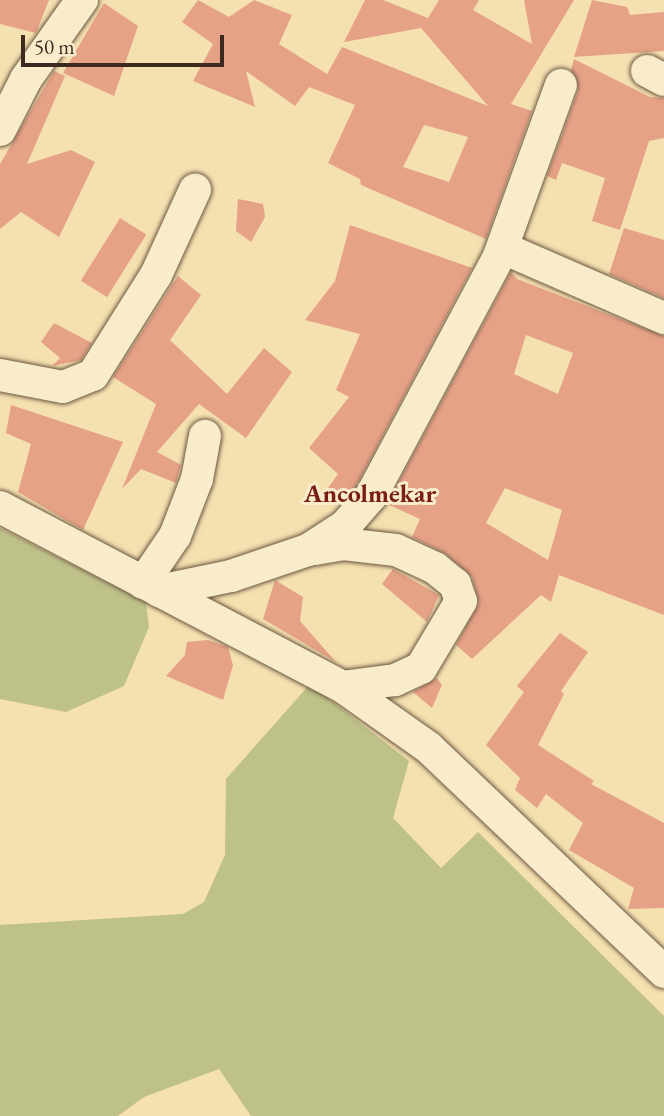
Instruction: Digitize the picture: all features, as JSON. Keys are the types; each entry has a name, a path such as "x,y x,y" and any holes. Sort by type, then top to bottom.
{"street":[{"path":"0,131 26,79 82,0"},
{"path":"308,550 345,526 371,496 503,248 561,85"},
{"path":"0,376 64,387 93,375 156,275 195,190"},
{"path":"503,248 664,318"},
{"path":"151,587 197,479 205,436"},
{"path":"0,507 151,587 273,646 343,687 429,748 664,972"},
{"path":"151,587 232,576 308,550 343,544 396,550 435,568 458,592 461,601 421,668 395,680 343,687"}],"green space":[{"path":"0,528 146,602 149,627 124,686 66,712 0,699"},
{"path":"310,684 409,761 393,818 441,868 478,832 664,1016 664,1116 251,1116 219,1069 144,1097 118,1116 0,1116 0,925 183,914 204,902 225,855 226,779"}],"building":[{"path":"0,0 49,0 36,33 0,24"},
{"path":"198,0 229,17 254,0 292,15 279,44 327,74 342,47 488,106 421,28 344,42 365,0 383,0 428,18 439,0 479,0 473,10 532,44 524,0 574,0 511,104 532,111 486,239 361,185 360,179 328,163 355,105 309,87 295,106 246,71 255,107 193,81 213,44 182,22","holes":["424,125 468,137 449,182 403,167"]},
{"path":"592,0 627,7 630,15 664,12 664,51 574,57"},
{"path":"104,3 138,26 114,96 63,73"},
{"path":"574,59 650,97 664,98 664,138 649,141 620,230 592,221 605,178 562,163 556,180 547,176 578,91 571,70"},
{"path":"54,71 65,76 27,164 71,150 95,162 59,237 21,212 0,229 0,164"},
{"path":"238,199 263,204 265,217 251,242 236,231"},
{"path":"120,218 146,234 107,297 81,281"},
{"path":"350,225 472,268 356,486 342,502 326,491 338,474 309,448 349,397 336,390 360,334 305,320 335,281"},
{"path":"624,228 664,240 664,298 609,274"},
{"path":"511,272 517,279 664,336 664,615 559,575 551,602 541,595 472,659 456,645 479,603 472,577 446,554 412,537 420,519 387,504","holes":["526,335 573,353 558,394 514,374","505,488 562,510 548,560 486,523"]},
{"path":"178,276 201,295 170,340 227,394 264,348 292,372 246,438 199,404 157,452 181,465 176,483 141,469 122,489 156,404 113,377"},
{"path":"54,323 92,343 81,360 52,366 60,358 41,342"},
{"path":"11,405 123,442 83,530 18,492 31,444 6,433"},
{"path":"393,569 439,595 427,622 382,584"},
{"path":"275,580 303,597 300,621 336,662 263,619"},
{"path":"560,633 588,652 561,691 564,694 538,745 594,781 591,784 664,823 664,908 628,909 634,888 569,850 583,823 546,794 537,808 515,790 520,778 486,745 524,692 517,686"},
{"path":"208,640 228,647 233,665 223,700 166,676 185,655 187,642"},
{"path":"437,678 442,685 432,708 413,692"}],"district":[{"name":"Ancolmekar","path":"370,494"}]}
